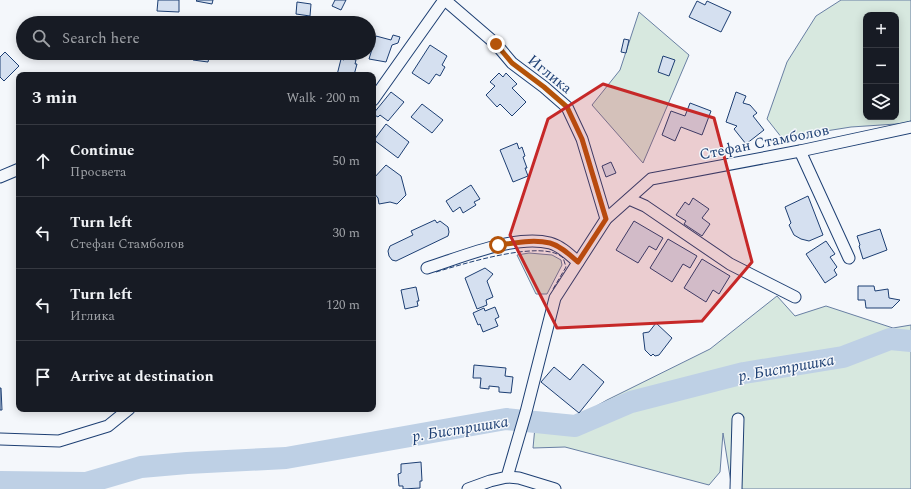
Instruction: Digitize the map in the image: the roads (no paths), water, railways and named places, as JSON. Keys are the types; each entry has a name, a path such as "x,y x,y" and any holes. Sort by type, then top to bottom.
{"street":[{"path":"376,96 444,0"},
{"name":"Иглика","path":"444,0 496,44 512,63 544,87 567,107 582,139 606,219"},
{"name":"Стефан Стамболов","path":"507,477 526,412 555,298 606,219 629,199 651,180 800,151 911,127"},
{"path":"800,151 849,258"},
{"path":"0,177 16,170"},
{"path":"629,199 645,206 730,264 795,296"},
{"path":"427,268 498,245 527,241 551,243 566,251 578,262"},
{"path":"0,439 59,441 108,426 125,412"},
{"path":"736,489 738,419"},
{"path":"468,489 507,477 519,478 555,489"}],"waterway":[{"name":"р. Бистришка","path":"0,482 86,483 141,467 286,458 506,419 575,426 631,402 744,373 843,357 890,339 911,341"}]}
